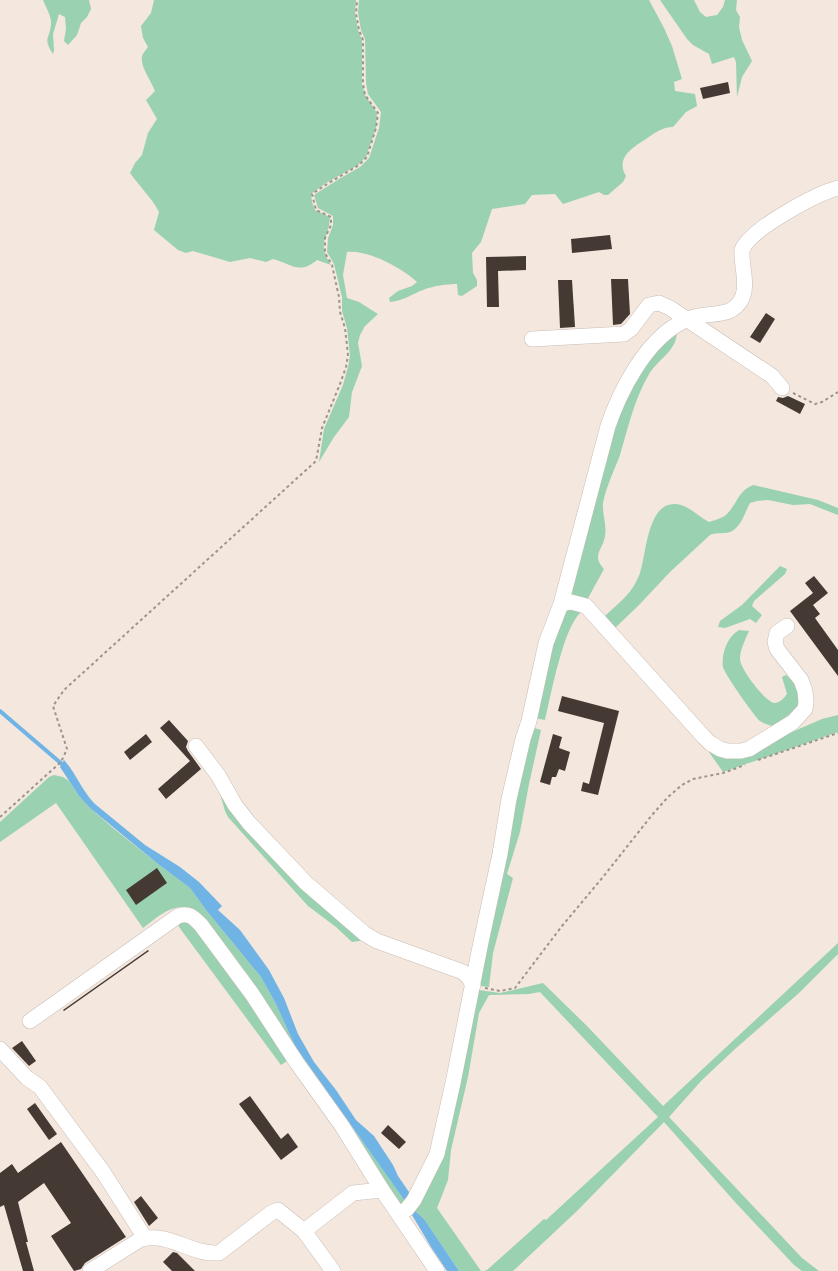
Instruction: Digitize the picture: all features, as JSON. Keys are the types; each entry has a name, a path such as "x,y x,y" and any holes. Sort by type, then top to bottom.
{"street":[{"path":"407,1208 437,1154 523,739 546,643 561,604 616,402 638,365 675,326 687,319 732,310 738,305 744,291 741,258 744,244 750,238 770,223 823,192 838,188"},
{"path":"532,339 624,334 631,329 649,305 659,303 772,376 782,387"},
{"path":"561,604 579,603 586,606 703,736 715,747 727,751 749,749 793,722 805,709 806,691 801,680 777,649 775,642 777,633 787,626"},
{"path":"196,746 249,823 306,883 371,938 463,972 470,978 473,985"},
{"path":"30,1021 178,916 184,914 192,917 201,925 252,994 297,1064 342,1126 382,1190 407,1208 437,1271"},
{"path":"0,1049 27,1078 40,1087 103,1172 145,1238"},
{"path":"304,1231 353,1192 382,1190"},
{"path":"90,1271 141,1239 150,1237 165,1239 208,1254 219,1253 278,1210 304,1231 333,1271"}],"path":[{"path":"0,817 61,762 67,750 53,706 64,690 316,461 322,428 340,384 348,355 332,265 325,253 331,217 316,210 312,194 359,165 367,157 378,113 366,95 363,84 363,40 356,14 357,0"},
{"path":"782,387 815,404 838,392"},
{"path":"756,761 838,733"},
{"path":"473,985 500,991 515,988 562,926 668,797 693,779 723,773 744,765"}],"green space":[{"path":"43,0 89,0 91,9 81,23 77,35 68,45 64,41 65,17 59,14 53,34 53,54 47,42 51,18"},
{"path":"154,0 356,0 355,14 362,40 362,84 365,95 377,113 376,128 366,157 358,165 311,194 315,210 330,217 324,251 331,265 317,260 300,268 273,259 266,262 250,258 230,262 193,251 186,253 178,250 154,230 159,212 130,173 142,155 148,133 157,119 146,100 155,91 142,60 142,55 148,47 143,38 141,26 151,13"},
{"path":"359,0 649,0 672,46 682,79 674,82 675,91 695,94 697,106 686,112 673,127 659,131 631,149 624,158 623,170 626,176 623,182 608,195 599,192 563,204 555,194 532,195 525,204 492,209 481,242 472,253 473,273 477,286 462,296 458,295 457,284 449,284 435,286 390,302 389,298 398,291 417,282 403,271 374,256 347,252 343,275 347,298 359,302 378,314 365,326 360,335 358,343 362,366 352,392 349,417 319,462 324,429 343,385 350,355 347,328 342,311 342,297 334,264 327,252 333,216 318,208 314,195 360,167 369,158 379,128 381,112 368,94 365,39 358,13"},
{"path":"660,0 694,0 700,12 706,17 717,15 725,0 737,0 736,10 740,17 739,27 742,40 752,61 742,77 737,97 734,57 712,64 709,54 687,39"},
{"path":"677,331 674,344 652,370 643,385 606,491 603,503 605,536 598,556 604,569 587,600 572,597 569,593 616,414 644,363"},
{"path":"753,485 818,500 838,508 838,515 810,504 793,505 768,500 750,503 734,530 710,535 615,628 605,616 625,597 637,580 650,528 661,509 670,505 681,505 709,522 725,515 744,491"},
{"path":"780,566 787,569 785,574 754,601 752,606 762,615 756,623 750,619 725,628 718,627 720,621 742,605"},
{"path":"572,607 581,612 563,647 545,720 535,718 555,635 565,610"},
{"path":"739,630 749,631 741,652 741,664 766,698 775,703 787,694 782,677 786,675 799,690 797,707 773,726 761,722 723,667 726,646"},
{"path":"838,715 838,732 723,772 700,739 755,748 822,719"},
{"path":"531,727 541,730 520,832 507,874 513,878 493,953 489,987 481,986 477,983"},
{"path":"54,775 69,781 90,808 190,888 261,977 295,1046 407,1204 400,1206 190,908 170,909 143,928 56,803 0,842 0,822"},
{"path":"223,786 366,940 352,942 308,906 228,817 219,790"},
{"path":"190,920 276,1037 287,1061 281,1065 179,927 178,922"},
{"path":"838,943 838,954 799,993 702,1080 669,1117 802,1258 819,1271 802,1271 794,1265 664,1122 577,1211 513,1271 484,1271 544,1219 546,1220 658,1117 540,992 489,995 479,1013 468,1077 451,1150 448,1180 437,1208 481,1271 459,1271 424,1219 415,1211 426,1192 475,994 479,990 500,993 543,983 663,1106"}],"water":[{"path":"64,760 95,804 145,845 199,882 222,906 218,910 240,930 269,970 284,998 298,1034 314,1062 356,1120 374,1136 393,1165 411,1195 407,1204 295,1046 261,977 190,888 90,808 79,796 60,767"},
{"path":"415,1211 424,1219 459,1271 447,1271 412,1215"}],"building":[{"path":"728,82 730,93 703,99 700,88"},
{"path":"610,235 612,249 572,253 571,239"},
{"path":"526,256 526,270 498,271 499,307 487,307 486,257"},
{"path":"611,279 628,279 630,314 621,324 613,325"},
{"path":"558,280 572,280 575,327 560,328"},
{"path":"766,313 775,319 760,343 750,337"},
{"path":"788,396 805,404 800,414 776,401 778,397"},
{"path":"814,576 828,593 813,605 820,614 815,618 838,650 838,676 790,611 813,593 805,583"},
{"path":"562,696 619,711 598,795 581,791 583,782 589,784 604,723 558,711"},
{"path":"169,720 188,741 186,747 201,769 166,799 158,789 190,761 160,728"},
{"path":"146,734 152,742 130,760 124,752"},
{"path":"553,734 562,737 559,748 570,752 565,771 559,769 556,777 552,777 550,785 540,782"},
{"path":"157,868 167,883 136,905 126,890"},
{"path":"148,950 149,951 63,1010"},
{"path":"22,1041 36,1061 29,1066 12,1048"},
{"path":"250,1096 281,1139 288,1133 298,1147 281,1160 239,1104"},
{"path":"35,1103 57,1134 49,1140 27,1109"},
{"path":"388,1125 406,1142 399,1149 381,1133"},
{"path":"61,1142 126,1237 85,1263 81,1269 74,1271 51,1236 71,1223 44,1183 18,1202 34,1271 23,1271 4,1205 0,1207 0,1173 12,1164 18,1173"},
{"path":"141,1196 158,1218 149,1226 134,1202"},
{"path":"173,1252 177,1253 195,1271 172,1271 163,1262"}],"waterway":[{"path":"0,711 63,765"}]}
